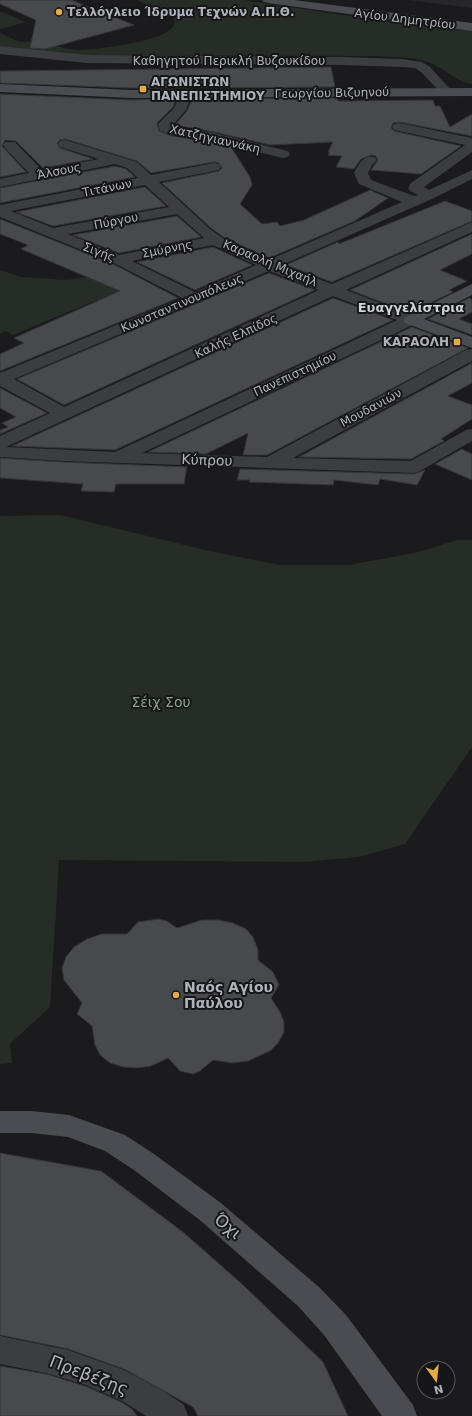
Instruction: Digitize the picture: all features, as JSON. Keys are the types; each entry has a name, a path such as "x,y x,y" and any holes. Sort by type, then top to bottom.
{"main road":[{"name":"Αγίου Δημητρίου","path":"268,0 472,27"},
{"name":"Αγίου Δημητρίου","path":"340,0 472,16"},
{"name":"Γεωργίου Βιζυηνού","path":"0,88 89,93 186,94 472,92"},
{"name":"Πανεπιστημίου","path":"412,320 472,289"},
{"name":"Καραολή Μιχαήλ","path":"412,320 472,343"},
{"name":"Όχι","path":"0,1122 31,1122 69,1126 115,1144 144,1162 211,1212 308,1297 335,1325 402,1416"}],"street":[{"name":"Καθηγητού Περικλή Βυζουκίδου","path":"0,50 87,59 402,63 418,65 426,70 447,92"},
{"name":"Χατζηγιαννάκη","path":"186,94 180,110 165,124 164,128 172,131 214,137 283,154"},
{"path":"399,128 472,142"},
{"name":"Καραολή Μιχαήλ","path":"65,144 132,165 205,232 216,240 270,266 412,320"},
{"path":"10,145 39,175"},
{"path":"429,195 418,191 416,186 472,146"},
{"name":"Άλσους","path":"0,183 119,160"},
{"path":"370,160 366,163 361,173 366,183 414,201"},
{"name":"Τιτάνων","path":"0,210 214,168"},
{"name":"Κωνσταντινουπόλεως","path":"0,379 270,266 429,195 472,174"},
{"name":"Πύργου","path":"51,233 181,209"},
{"name":"Σιγής","path":"0,210 51,233 119,260 195,298"},
{"name":"Καλής Ελπίδος","path":"0,443 335,291 472,226"},
{"name":"Σμύρνης","path":"119,260 127,257 216,240"},
{"name":"Πανεπιστημίου","path":"117,457 412,320"},
{"name":"Μουδανιών","path":"269,462 472,354"},
{"path":"0,379 64,414"},
{"name":"Κύπρου","path":"0,452 414,467 472,434"},
{"name":"Πρεβέζης","path":"0,1350 40,1357 85,1370 139,1394 172,1416"}],"shaded area":[{"path":"407,0 472,0 472,8"}],"green space":[{"path":"137,0 242,0 343,15 472,31 472,84 454,77 433,64 407,58 373,56 77,55 0,46 0,33 14,40 25,42 36,41 69,49 80,50 102,48 119,46 154,38 167,32 174,26 173,18"},
{"path":"0,11 26,22 0,29"},
{"path":"0,270 21,277 67,280 89,277 136,298 112,306 97,300 13,335 6,331 0,334"},
{"name":"Σέιχ Σου","path":"60,515 214,552 280,565 349,565 419,552 457,540 472,540 472,747 405,844 359,857 303,862 59,860 50,1007 10,1044 12,1063 0,1064 0,516"}],"building":[{"name":"Τελλόγλειο Ίδρυμα Τεχνών Α.Π.Θ.","path":"0,0 71,0 134,25 45,49 30,48 36,20 0,4"},
{"path":"331,67 335,87 132,88 0,83 0,71"},
{"path":"0,94 132,100 176,99 173,107 157,123 159,131 172,136 214,142 231,147 250,177 252,185 240,204 262,224 277,222 280,226 304,220 370,190 388,198 355,221 269,258 225,238 211,228 162,183 219,171 222,168 219,163 214,162 151,173 137,161 65,139 60,140 57,143 60,148 93,159 43,168 16,141 5,140 2,146 26,172 0,177"},
{"path":"338,98 338,101 433,100 435,106 440,106 450,127 472,114 472,136 399,122 393,123 391,128 394,131 461,146 421,174 371,170 378,160 376,156 371,155 361,159 354,169 336,167 342,156 328,155 333,142 270,145 175,125 187,111 192,99"},
{"path":"115,166 126,169 135,177 0,203 0,188"},
{"path":"145,187 166,206 53,226 16,212"},
{"path":"445,201 472,211 472,221 332,282 286,265 338,242 339,244"},
{"path":"177,216 201,237 119,253 73,235"},
{"path":"0,219 113,264 178,298 0,371 0,354 24,343 14,338 120,291 21,249 28,245 0,234"},
{"path":"472,234 472,254 440,270 467,281 449,290 453,292 410,313 350,290"},
{"path":"213,247 252,265 195,290 137,262"},
{"path":"269,273 315,290 64,405 17,379"},
{"path":"333,298 393,320 115,450 12,446"},
{"path":"469,298 472,300 472,312 459,319 472,324 472,335 428,319"},
{"path":"412,327 468,348 267,455 243,455 248,433 206,454 148,452"},
{"path":"472,363 472,383 448,396 472,405 472,419 441,439 444,441 411,459 299,457"},
{"path":"0,388 47,413 0,434 0,430 8,427 2,423 16,417 0,408"},
{"path":"462,449 472,454 472,480 435,464"},
{"path":"0,458 187,467 184,484 116,484 114,492 81,491 83,484 0,478"},
{"path":"240,469 414,474 425,470 417,485 380,479 378,485 334,480 333,485 249,482 250,480 237,480"},
{"name":"Ναός Αγίου Παύλου","path":"159,919 167,921 177,928 202,920 218,920 233,923 246,929 253,937 258,950 258,960 273,972 279,985 271,998 280,1012 284,1022 284,1032 278,1043 270,1051 248,1061 232,1063 213,1060 200,1071 193,1074 180,1071 168,1058 151,1066 137,1068 123,1067 110,1063 100,1055 95,1045 92,1026 77,1014 82,1003 64,980 62,968 66,957 74,947 87,939 102,934 127,934 138,922"},
{"path":"0,1153 101,1171 183,1232 242,1284 323,1362 348,1416 198,1416 193,1407 124,1369 68,1349 0,1335"},
{"path":"0,1366 46,1374 85,1386 121,1402 132,1409 137,1416 0,1416"}],"place":[{"name":"Τελλόγλειο Ίδρυμα Τεχνών Α.Π.Θ.","path":"59,12"},
{"name":"ΑΓΩΝΙΣΤΩΝ ΠΑΝΕΠΙΣΤΗΜΙΟΥ","path":"143,89"},
{"name":"ΚΑΡΑΟΛΗ","path":"457,342"},
{"name":"Ναός Αγίου Παύλου","path":"176,995"}],"district":[{"name":"Ευαγγελίστρια","path":"411,307"}]}
